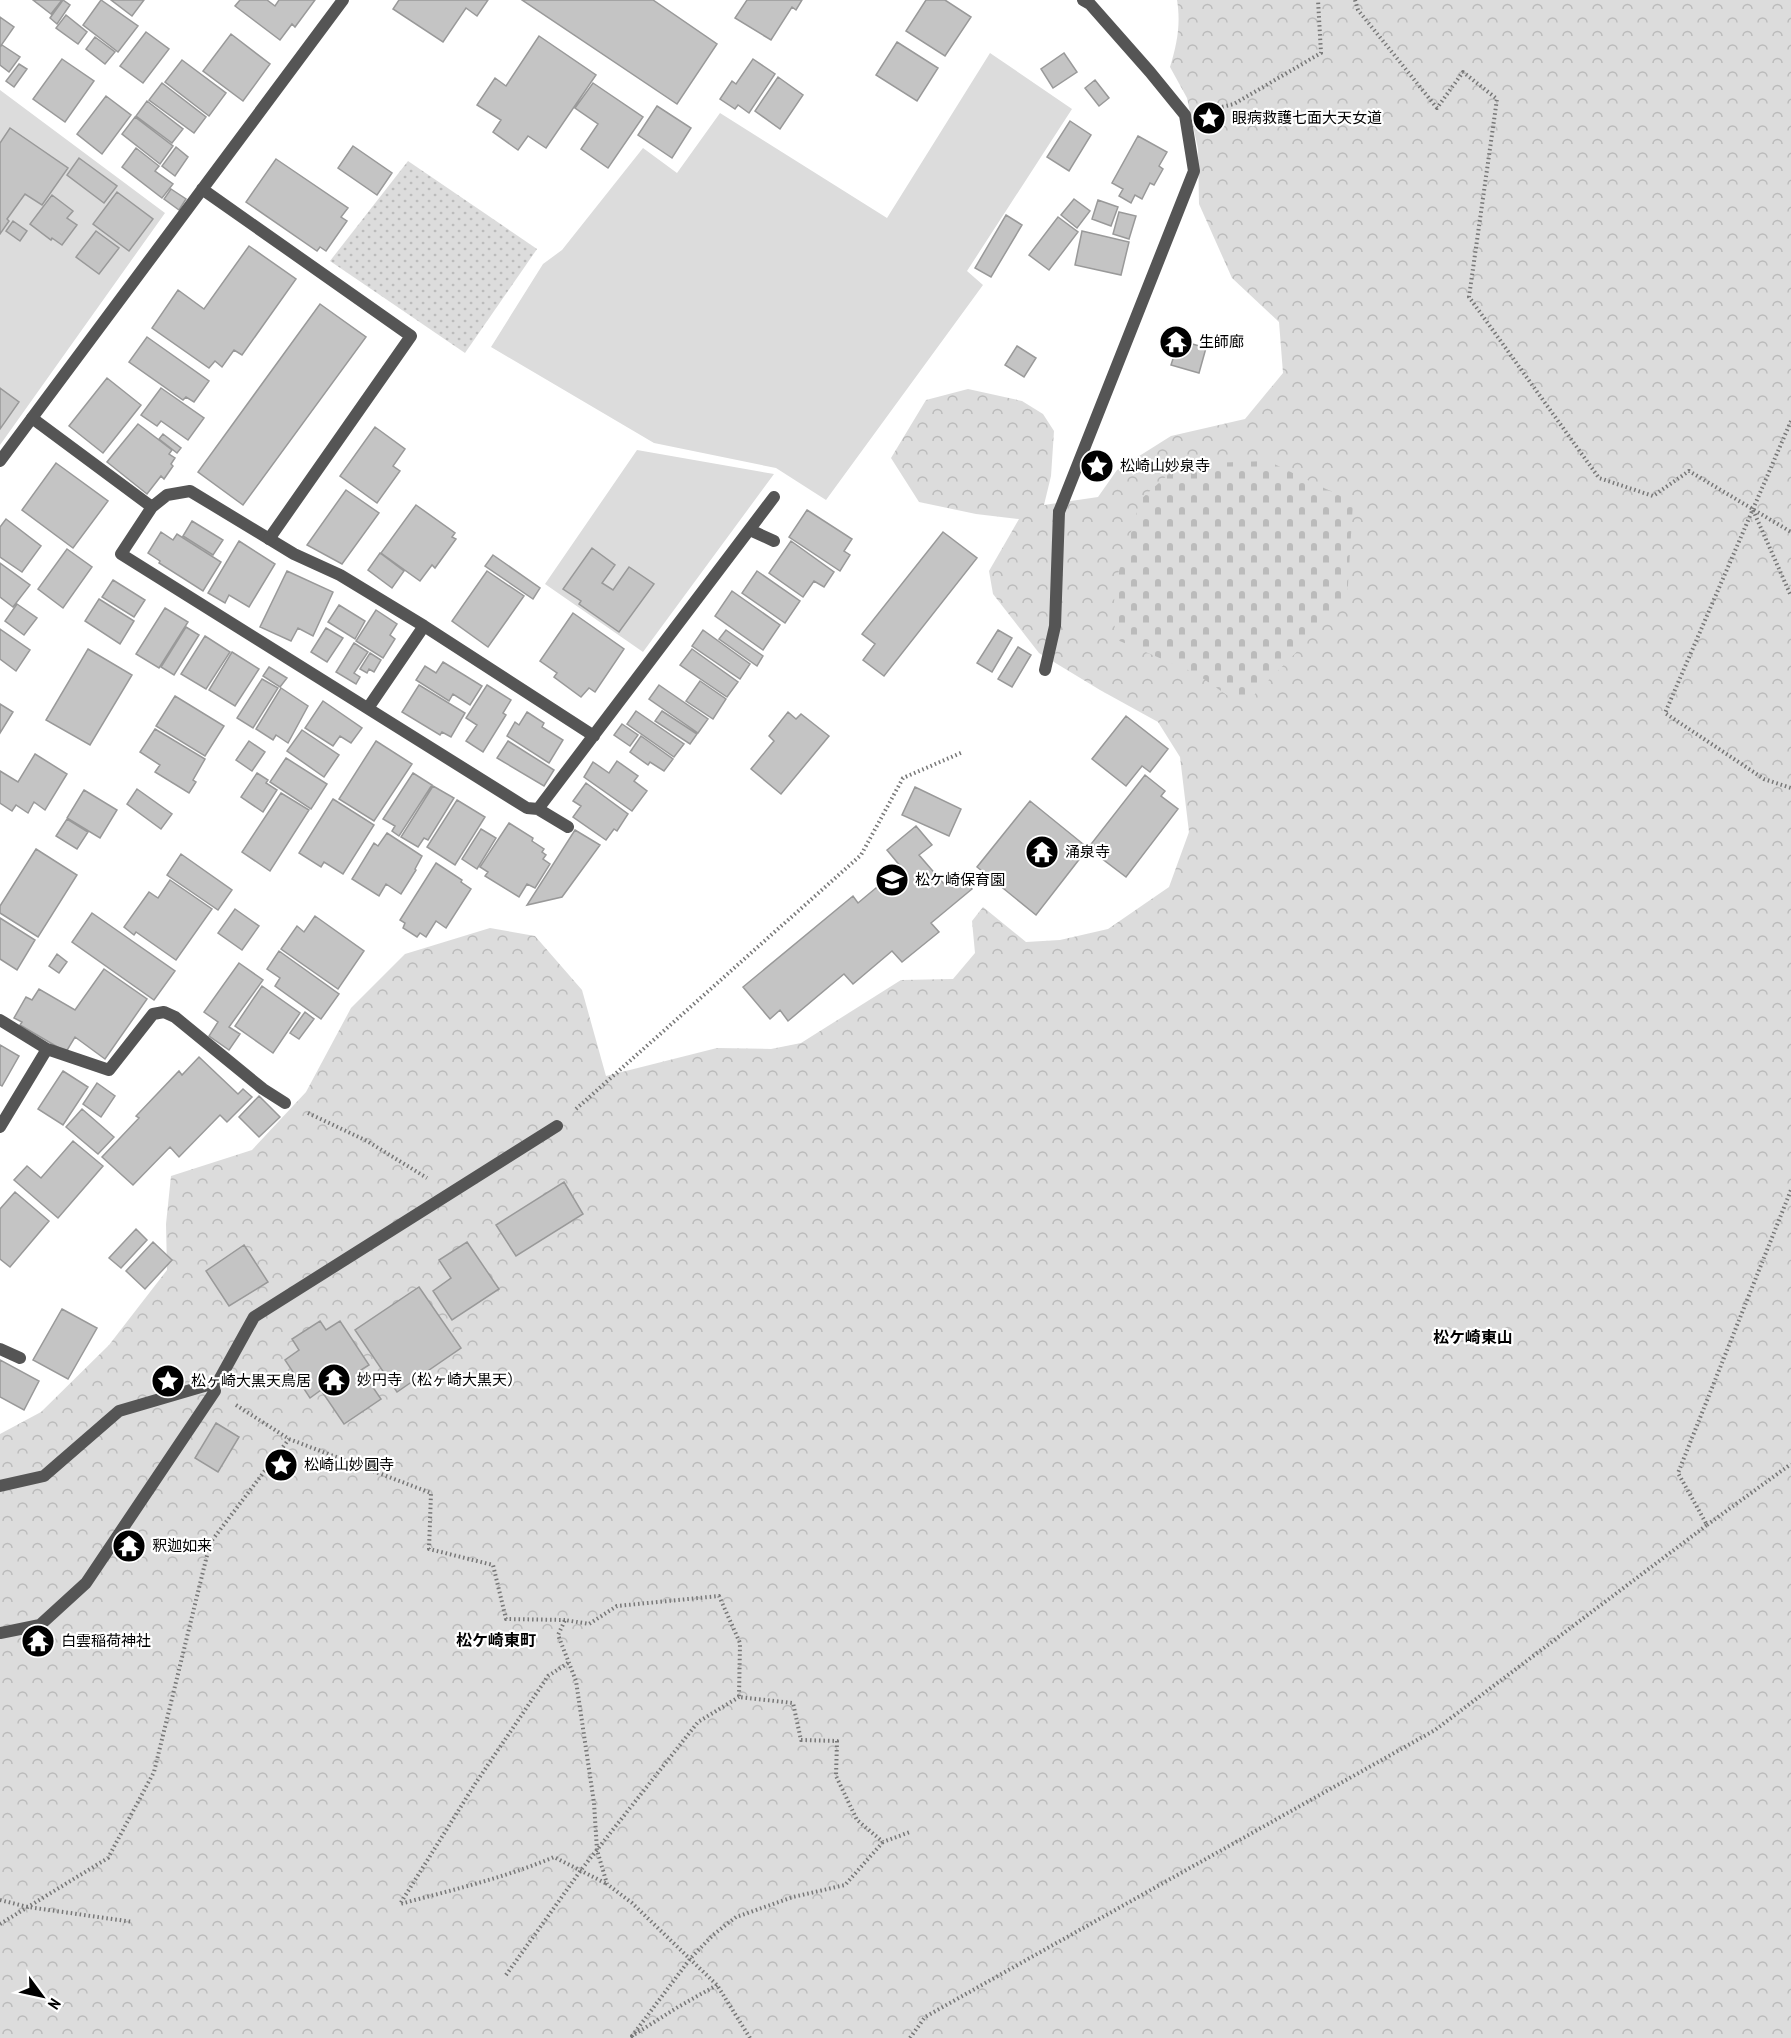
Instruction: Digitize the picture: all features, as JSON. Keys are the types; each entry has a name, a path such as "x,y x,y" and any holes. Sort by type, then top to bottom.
{"street":[{"path":"0,461 343,0"},
{"path":"1045,670 1055,626 1059,512 1194,171 1185,115 1090,4 1083,0"},
{"path":"202,189 411,336 269,539"},
{"path":"32,418 152,507"},
{"path":"568,827 538,809 527,808 121,554 152,507 167,495 190,491 294,554 340,575 424,626 594,736"},
{"path":"538,809 774,497"},
{"path":"750,530 774,541"},
{"path":"368,708 424,626"},
{"path":"0,1020 47,1050 109,1070 153,1014 164,1012 175,1017 263,1089 285,1103"},
{"path":"0,1127 47,1050"},
{"path":"0,1486 44,1476 119,1411 218,1382 254,1317 557,1126"},
{"path":"0,1349 20,1358"},
{"path":"0,1633 40,1626 86,1583 215,1390"}],"path":[{"path":"1185,115 1234,104 1321,53 1318,0"},
{"path":"1355,0 1358,10 1437,108 1463,72 1497,99 1469,297 1599,478 1653,496 1689,471 1791,532"},
{"path":"1791,421 1665,713 1764,779 1791,788"},
{"path":"1753,509 1791,596"},
{"path":"557,1126 861,855 903,778 963,752"},
{"path":"285,1103 367,1141 450,1193"},
{"path":"1707,1525 1678,1473 1791,1190"},
{"path":"215,1390 289,1440 431,1493 429,1549 493,1564 506,1618 565,1620 590,1624 617,1606 719,1596 740,1643 739,1697"},
{"path":"0,1924 108,1858 154,1772 210,1544 289,1440"},
{"path":"910,2038 925,2017 1435,1730 1791,1464"},
{"path":"565,1620 558,1635 576,1681 594,1803 597,1850 607,1884"},
{"path":"569,1662 548,1676 475,1784 400,1905 485,1882 554,1857 607,1884 632,1904 717,1984 750,2038"},
{"path":"506,1975 581,1870 698,1722 739,1697 794,1703 801,1740 837,1741 836,1776 857,1820 883,1842"},
{"path":"717,1984 632,2036 690,1959 712,1935 736,1917 793,1897 845,1885 883,1842 910,1832"},
{"path":"0,1900 28,1907 133,1922"}],"green space":[{"path":"1177,0 1791,0 1791,2038 0,2038 0,1434 41,1412 109,1345 167,1270 166,1224 171,1176 252,1150 306,1092 351,1008 405,954 490,928 535,936 582,990 606,1076 717,1048 771,1049 801,1043 901,980 953,979 975,953 972,921 983,907 1026,942 1060,940 1108,929 1169,887 1189,832 1180,757 1158,722 1039,653 993,594 989,571 1019,519 976,514 919,502 891,458 926,400 968,389 1022,401 1043,414 1054,431 1051,476 1044,505 1098,497 1117,470 1171,436 1245,419 1283,373 1279,322 1232,278 1199,204 1198,149 1187,98 1170,67 1178,34"},
{"path":"990,53 1072,109 967,271 983,285 826,500 776,468 654,443 491,347 543,264 562,250 643,148 677,173 720,113 887,218"},
{"path":"0,90 165,213 0,445"},
{"path":"408,161 537,249 465,353 330,261"},
{"path":"637,450 774,474 643,652 545,584"},
{"path":"1268,461 1353,502 1347,601 1243,706 1195,673 1115,639 1114,587 1141,499 1180,464"}],"building":[{"path":"33,0 62,0 51,14"},
{"path":"63,0 70,5 57,24 50,18"},
{"path":"101,0 138,26 118,52 83,25"},
{"path":"111,0 144,0 132,16"},
{"path":"240,0 267,0 275,6 279,0 315,0 295,27 292,24 280,40 235,6"},
{"path":"399,0 488,0 477,16 466,8 443,42 393,9"},
{"path":"522,0 653,0 717,44 677,104"},
{"path":"747,0 802,0 796,10 792,7 771,40 735,18"},
{"path":"926,0 945,0 971,17 945,56 906,31"},
{"path":"66,15 87,32 78,44 56,28"},
{"path":"0,17 14,27 0,47"},
{"path":"146,32 169,49 143,83 120,66"},
{"path":"231,34 270,64 243,101 203,71"},
{"path":"539,36 596,75 546,148 528,136 518,150 493,132 501,120 477,105 495,78 506,86"},
{"path":"95,37 115,52 105,64 86,49"},
{"path":"897,42 938,68 917,101 876,75"},
{"path":"2,45 20,57 9,72 0,65"},
{"path":"1064,53 1077,72 1053,88 1041,69"},
{"path":"62,59 94,81 65,122 33,99"},
{"path":"753,59 775,74 749,113 738,105 735,109 720,99 732,81 736,84"},
{"path":"182,60 226,93 209,116 165,82"},
{"path":"19,64 27,69 14,87 6,81"},
{"path":"778,77 803,95 780,129 755,111"},
{"path":"1095,80 1109,98 1099,106 1085,88"},
{"path":"162,83 206,117 194,133 149,100"},
{"path":"593,83 643,117 608,168 581,149 598,124 575,108"},
{"path":"106,96 131,115 102,154 77,134"},
{"path":"147,101 183,129 172,143 136,116"},
{"path":"657,106 691,128 672,158 638,135"},
{"path":"135,117 173,146 160,164 122,134"},
{"path":"1070,121 1091,135 1069,171 1047,157"},
{"path":"10,128 68,168 42,205 25,194 7,219 9,221 0,234 0,143"},
{"path":"1138,136 1167,152 1159,166 1163,169 1154,185 1150,183 1142,199 1135,195 1131,203 1119,196 1123,189 1112,183"},
{"path":"353,146 392,173 377,195 338,168"},
{"path":"176,147 188,157 175,176 162,166"},
{"path":"136,148 159,166 155,171 173,184 162,198 122,167"},
{"path":"79,158 117,186 104,203 67,175"},
{"path":"276,159 348,208 341,217 347,221 326,251 320,247 317,251 246,202"},
{"path":"171,189 186,199 179,210 164,199"},
{"path":"117,192 153,219 129,251 93,224"},
{"path":"52,195 73,211 67,218 77,225 62,245 52,238 51,240 30,224"},
{"path":"1074,199 1090,211 1077,228 1061,215"},
{"path":"1098,200 1118,207 1111,226 1092,219"},
{"path":"1119,212 1136,216 1129,239 1113,234"},
{"path":"1006,215 1022,225 991,277 975,268"},
{"path":"1058,217 1078,232 1049,270 1029,255"},
{"path":"13,221 27,231 20,241 6,231"},
{"path":"96,231 119,248 99,274 76,257"},
{"path":"1082,231 1129,242 1121,275 1075,265"},
{"path":"249,246 296,279 242,355 234,350 222,367 215,361 209,368 152,328 178,290 204,309"},
{"path":"320,304 366,337 243,505 198,472"},
{"path":"147,337 209,381 194,402 186,397 183,400 129,362"},
{"path":"1179,340 1206,348 1199,373 1171,365"},
{"path":"1017,346 1036,358 1024,377 1005,365"},
{"path":"107,378 141,405 103,453 69,426"},
{"path":"0,388 19,402 0,429"},
{"path":"161,388 204,418 188,440 161,421 157,426 141,415"},
{"path":"138,424 172,450 169,454 175,458 171,464 173,466 164,479 161,476 147,494 107,462"},
{"path":"375,427 405,449 393,466 400,471 377,503 340,476"},
{"path":"163,434 181,448 177,453 159,439"},
{"path":"56,463 108,501 73,548 22,510"},
{"path":"346,490 379,513 342,564 307,545"},
{"path":"416,505 455,533 452,537 456,539 435,568 432,565 420,581 381,553"},
{"path":"807,510 852,539 844,551 850,555 840,571 789,537"},
{"path":"6,519 41,546 22,572 0,557 0,527"},
{"path":"192,521 223,540 213,555 183,536"},
{"path":"161,532 173,540 177,534 221,562 203,591 159,563 160,561 148,553"},
{"path":"943,532 977,558 884,676 863,660 875,644 862,634"},
{"path":"239,541 275,564 249,607 229,595 225,603 208,593"},
{"path":"791,541 834,572 824,587 814,581 803,597 769,573"},
{"path":"592,548 615,565 602,583 613,590 629,567 654,584 619,632 579,604 581,601 563,589"},
{"path":"67,549 92,567 63,608 38,589"},
{"path":"380,553 404,571 392,588 368,570"},
{"path":"493,555 540,588 533,599 485,566"},
{"path":"0,563 30,585 13,607 0,597"},
{"path":"287,571 333,592 313,636 298,628 291,641 260,627"},
{"path":"487,571 524,596 488,647 452,621"},
{"path":"757,571 800,601 785,623 742,593"},
{"path":"113,580 145,600 134,617 102,597"},
{"path":"732,591 780,625 763,650 715,616"},
{"path":"99,599 134,621 120,644 85,621"},
{"path":"17,604 37,618 24,635 5,621"},
{"path":"339,605 365,621 355,639 328,622"},
{"path":"165,608 188,622 159,668 136,654"},
{"path":"376,610 397,624 390,635 395,639 383,658 356,641"},
{"path":"573,613 624,649 595,692 589,688 581,697 554,677 557,673 540,661"},
{"path":"186,627 199,635 174,675 161,667"},
{"path":"326,628 343,638 327,662 311,652"},
{"path":"0,629 30,650 16,671 0,659"},
{"path":"703,630 750,664 740,679 692,646"},
{"path":"726,630 763,656 757,666 719,639"},
{"path":"998,630 1012,638 992,672 977,663"},
{"path":"205,636 230,652 206,689 181,674"},
{"path":"354,643 368,652 354,673 360,677 356,684 336,672"},
{"path":"1018,647 1031,655 1012,687 998,679"},
{"path":"88,649 132,675 90,745 46,720"},
{"path":"692,649 738,682 727,697 680,665"},
{"path":"232,652 259,669 235,706 209,690"},
{"path":"370,653 381,660 374,672 369,669 367,673 360,669"},
{"path":"443,662 482,686 470,705 453,694 449,701 416,680 425,666 436,673"},
{"path":"269,667 287,678 280,687 263,676"},
{"path":"262,679 278,688 253,728 237,718"},
{"path":"700,681 726,699 713,719 686,701"},
{"path":"419,685 465,713 451,737 442,732 440,735 402,712"},
{"path":"487,685 511,700 503,713 506,715 483,752 466,741 477,725 466,718"},
{"path":"659,685 708,719 698,733 649,699"},
{"path":"281,688 308,706 288,743 276,735 273,740 256,729"},
{"path":"175,696 224,726 205,756 156,726"},
{"path":"323,701 362,728 351,743 340,736 333,746 305,728"},
{"path":"0,704 13,712 0,733"},
{"path":"636,711 684,744 674,757 627,724"},
{"path":"662,711 697,734 690,744 655,721"},
{"path":"527,712 544,723 542,727 563,740 549,763 507,736 515,722 519,725"},
{"path":"788,712 796,719 801,714 829,736 781,794 751,769 774,741 769,736"},
{"path":"1126,716 1168,749 1150,772 1142,766 1126,786 1092,759"},
{"path":"622,724 638,735 630,746 614,735"},
{"path":"155,729 205,759 193,780 196,782 189,793 155,772 160,765 140,752"},
{"path":"302,730 339,755 324,777 287,751"},
{"path":"641,736 673,759 664,771 650,762 648,765 630,752"},
{"path":"249,741 265,752 252,771 236,760"},
{"path":"376,741 412,764 374,821 339,799"},
{"path":"508,741 554,770 544,786 497,758"},
{"path":"35,754 67,774 45,810 34,802 28,813 16,805 12,811 0,803 0,771 18,782"},
{"path":"286,758 327,784 311,809 270,782"},
{"path":"617,761 638,776 634,781 647,791 632,811 584,777 593,762 609,773"},
{"path":"257,773 277,790 263,812 241,797"},
{"path":"413,773 432,785 399,836 392,831 395,826 383,819"},
{"path":"1145,775 1165,791 1161,796 1178,809 1126,877 1088,848"},
{"path":"586,783 628,814 617,831 614,829 606,840 573,817 581,806 573,801"},
{"path":"433,786 454,798 428,840 424,838 418,847 401,837"},
{"path":"915,787 961,809 949,836 902,815"},
{"path":"137,789 172,814 161,829 127,804"},
{"path":"84,790 117,810 100,838 67,818"},
{"path":"281,793 309,810 270,871 242,852"},
{"path":"333,799 374,825 343,874 324,862 321,867 299,853"},
{"path":"457,800 485,817 455,865 427,847"},
{"path":"1030,801 1088,848 1036,915 977,867"},
{"path":"67,819 88,832 77,849 56,836"},
{"path":"509,823 533,838 532,841 544,849 542,852 546,855 543,859 550,864 535,888 527,884 519,897 485,876 488,872 480,867"},
{"path":"916,826 932,845 919,855 944,884 958,872 972,889 931,923 939,932 902,962 892,951 853,984 844,974 788,1021 780,1010 770,1019 743,987 853,896 858,903 901,867 887,850"},
{"path":"481,829 496,838 477,869 462,859"},
{"path":"575,830 600,845 562,897 527,905"},
{"path":"387,833 422,856 401,894 386,884 379,896 352,879 374,843 378,846"},
{"path":"36,849 77,875 38,937 0,913 0,906"},
{"path":"181,854 232,890 218,910 167,875"},
{"path":"436,863 462,880 461,882 471,889 446,928 436,921 426,937 420,933 417,937 403,928 405,923 400,920"},
{"path":"170,880 212,909 176,960 136,932 134,935 124,927 149,892 158,898"},
{"path":"235,909 259,926 242,950 218,933"},
{"path":"92,913 175,971 154,1000 72,942"},
{"path":"315,916 364,951 338,989 281,949 297,926 304,932"},
{"path":"0,918 35,940 17,970 0,959"},
{"path":"279,951 339,994 321,1019 275,986 280,978 267,969"},
{"path":"57,954 67,962 59,973 49,966"},
{"path":"239,963 263,980 229,1027 240,1034 229,1050 209,1036 218,1022 204,1012"},
{"path":"104,969 147,999 105,1059 75,1037 66,1052 20,1025 22,1022 14,1018 26,997 32,1000 39,989 75,1010"},
{"path":"262,986 300,1013 273,1053 235,1026"},
{"path":"305,1012 314,1019 299,1039 290,1033"},
{"path":"0,1045 19,1056 2,1086 0,1085"},
{"path":"199,1057 238,1094 243,1089 252,1097 227,1122 220,1115 179,1157 170,1147 133,1185 102,1157 139,1118 136,1116 179,1071 182,1075"},
{"path":"63,1071 88,1087 63,1125 38,1109"},
{"path":"97,1083 115,1096 101,1117 83,1104"},
{"path":"259,1096 280,1117 259,1137 239,1117"},
{"path":"82,1109 114,1137 98,1154 66,1127"},
{"path":"73,1141 103,1166 58,1218 14,1180 27,1166 41,1178"},
{"path":"564,1182 583,1214 516,1256 496,1225"},
{"path":"15,1192 49,1221 10,1267 0,1259 0,1209"},
{"path":"136,1229 147,1240 121,1268 109,1258"},
{"path":"153,1242 172,1260 145,1289 126,1271"},
{"path":"467,1242 499,1289 452,1320 433,1291 451,1278 439,1260"},
{"path":"244,1245 268,1282 229,1306 206,1271"},
{"path":"419,1287 461,1348 397,1392 355,1330"},
{"path":"62,1309 97,1328 68,1379 33,1360"},
{"path":"320,1321 326,1330 340,1321 369,1365 361,1370 381,1399 344,1424 321,1390 310,1398 285,1360 299,1350 292,1339"},
{"path":"0,1360 39,1381 24,1410 0,1397"},
{"path":"216,1423 239,1437 218,1472 195,1458"}],"place":[{"name":"眼病救護七面大天女道","path":"1209,118"},
{"name":"生師廊","path":"1176,342"},
{"name":"松崎山妙泉寺","path":"1097,466"},
{"name":"涌泉寺","path":"1042,852"},
{"name":"松ケ崎保育園","path":"892,880"},
{"name":"妙円寺（松ヶ崎大黒天）","path":"334,1380"},
{"name":"松ヶ崎大黒天鳥居","path":"168,1381"},
{"name":"松崎山妙圓寺","path":"281,1465"},
{"name":"釈迦如来","path":"129,1546"},
{"name":"白雲稲荷神社","path":"38,1641"}],"district":[{"name":"松ケ崎東山","path":"1473,1337"},
{"name":"松ケ崎東町","path":"496,1640"}]}
